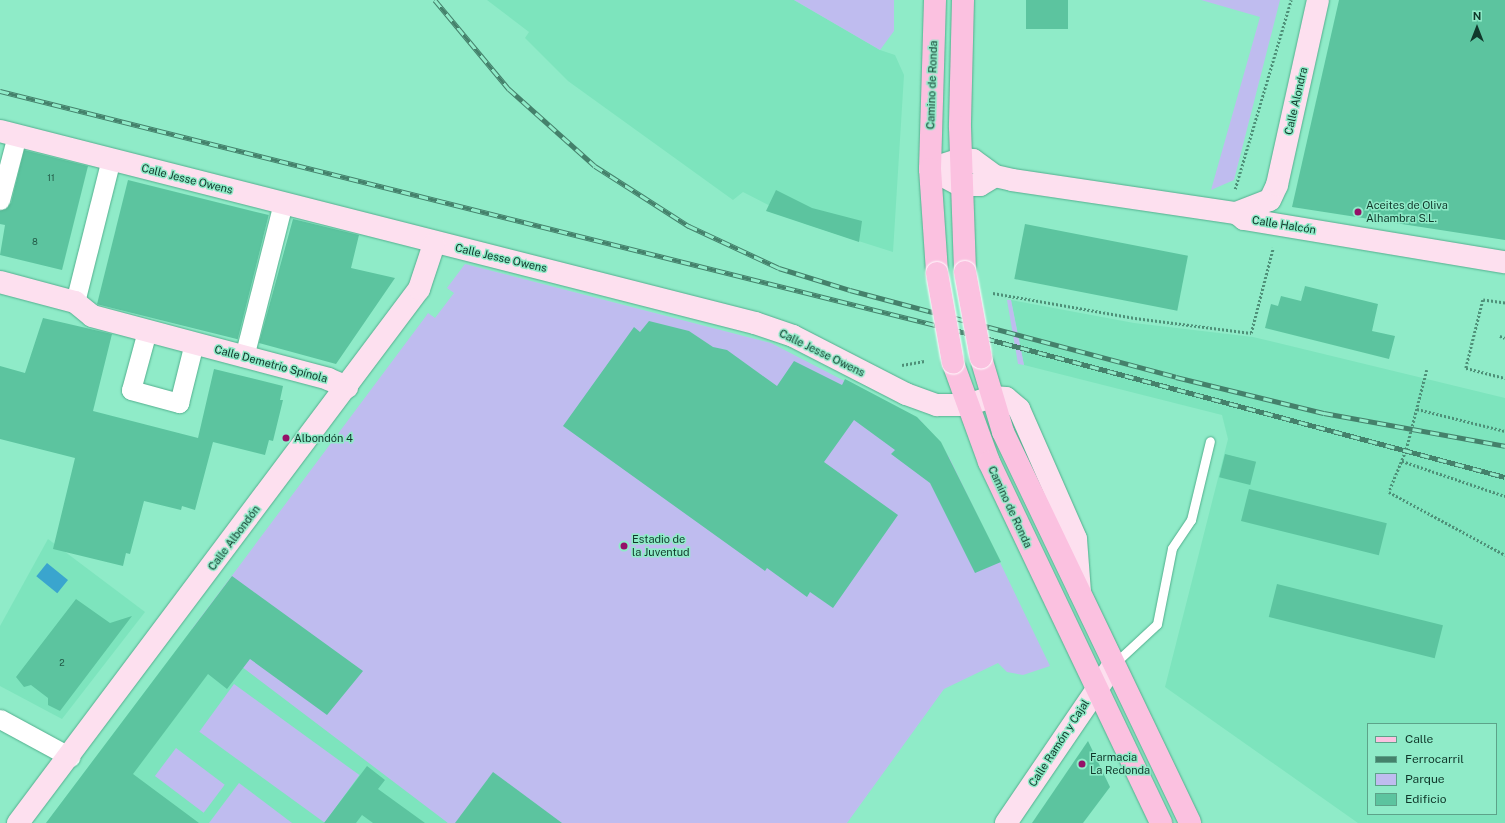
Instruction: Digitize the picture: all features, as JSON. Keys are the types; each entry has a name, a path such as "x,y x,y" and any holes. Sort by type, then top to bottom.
{"main road":[{"name":"Camino de Ronda","path":"935,0 930,169 937,273 953,363 989,462 1161,823"},
{"path":"963,0 960,185 965,272 981,358 1006,438 1190,823"}],"street":[{"name":"Calle Alondra","path":"1270,200 1277,185 1318,0"},
{"path":"0,200 8,133"},
{"name":"Calle Jesse Owens","path":"8,133 284,203 434,244 461,247 755,323 793,336 906,394 937,405 967,405 992,397"},
{"path":"75,302 111,159"},
{"path":"930,169 960,159"},
{"name":"Calle Halcón","path":"960,159 973,160 994,176 1234,204 1244,219 1280,234 1505,262"},
{"path":"930,169 960,185 980,185 994,176"},
{"path":"1234,204 1270,200 1280,234"},
{"path":"244,357 284,203"},
{"name":"Calle Albondón","path":"18,823 70,757 419,289 434,244"},
{"name":"Calle Demetrio Spínola","path":"0,282 75,302 92,316 194,343 347,387"},
{"path":"147,331 131,390 179,403 194,343"},
{"name":"Calle Ramón y Cajal","path":"1006,823 1096,688 1114,664"},
{"path":"0,719 70,757"}],"lane":[{"path":"1114,664 1157,624 1172,548 1191,520 1210,441"}],"path":[{"path":"1234,204 1291,0"},
{"path":"993,293 1135,318 1251,333 1280,234"},
{"path":"1505,303 1483,300 1466,368 1505,378"},
{"path":"1500,336 1505,338"},
{"path":"894,367 925,361"},
{"path":"1426,370 1418,409 1402,461 1389,492 1505,555"},
{"path":"1418,409 1505,431"},
{"path":"1402,461 1505,496"}],"shaded area":[{"path":"487,0 794,0 880,50 895,55 904,75 893,252 805,224 743,192 733,200 568,81 525,38 529,32"},
{"path":"1011,300 1134,323 1253,337 1505,398 1505,823 1358,823 1165,687 1228,439 1222,415 1024,365"},
{"path":"48,539 145,612 62,719 0,686 0,626"},
{"path":"47,563 68,580 57,593 36,576"},
{"path":"192,629 416,796 448,823 46,823"}],"green space":[{"path":"794,0 894,0 894,31 880,50"},
{"path":"1201,0 1280,0 1234,180 1211,190 1260,17"},
{"name":"Estadio de la Juventud","path":"465,264 771,343 920,420 949,457 1050,666 1023,675 1007,672 998,663 944,689 847,823 448,823 192,629 428,313 435,318 454,293 447,288"},
{"path":"1007,300 1011,300 1024,365 1018,364"},
{"path":"234,684 359,775 325,823 199,732"},
{"path":"176,748 225,785 204,813 155,776"},
{"path":"239,783 292,823 209,823"}],"building":[{"path":"1026,0 1068,0 1068,29 1026,29"},
{"path":"1339,0 1505,0 1505,240 1292,207"},
{"path":"24,150 88,166 62,270 0,255 5,225 0,224 0,211 11,203"},
{"path":"128,180 269,215 238,339 97,304"},
{"path":"776,190 812,208 862,221 859,242 766,211"},
{"path":"293,219 359,235 351,268 395,278 336,364 259,343"},
{"path":"1025,224 1188,256 1177,311 1014,279"},
{"path":"1305,286 1378,304 1372,331 1395,336 1389,359 1265,328 1271,304 1278,306 1281,296 1301,301"},
{"path":"43,318 112,334 93,411 198,438 214,369 283,386 280,400 283,400 273,441 269,440 265,455 213,442 195,510 182,506 181,510 144,501 130,554 126,553 123,566 53,549 75,458 0,439 0,366 25,373"},
{"path":"649,321 689,331 713,347 727,350 777,386 794,361 842,385 845,379 917,417 941,442 1001,562 975,573 930,483 891,454 895,450 854,420 824,462 898,515 833,608 810,592 807,597 767,568 765,571 563,426 634,327 640,332"},
{"path":"1225,454 1256,462 1250,485 1219,477"},
{"path":"1249,489 1387,523 1379,555 1241,521"},
{"path":"232,576 363,671 327,715 250,659 227,689 208,674 133,774 199,823 46,823"},
{"path":"1277,584 1443,625 1435,658 1269,617"},
{"path":"76,599 110,623 132,616 60,711 48,705 48,698 31,685 24,687 16,677"},
{"path":"1088,741 1110,787 1083,823 1032,823"},
{"path":"367,766 385,780 378,789 425,823 373,823 362,815 356,823 324,823"},
{"path":"493,772 562,823 455,823"}],"railway":[{"path":"435,0 509,89 595,166 689,226 779,268 850,290 1176,377 1324,413 1505,446"},
{"path":"0,91 951,329 1505,477"}],"place":[{"name":"Aceites de Oliva Alhambra S.L.","path":"1358,212"},
{"name":"Albondón 4","path":"286,438"},
{"name":"Estadio de la Juventud","path":"624,546"},
{"name":"Farmacia La Redonda","path":"1082,764"}]}
